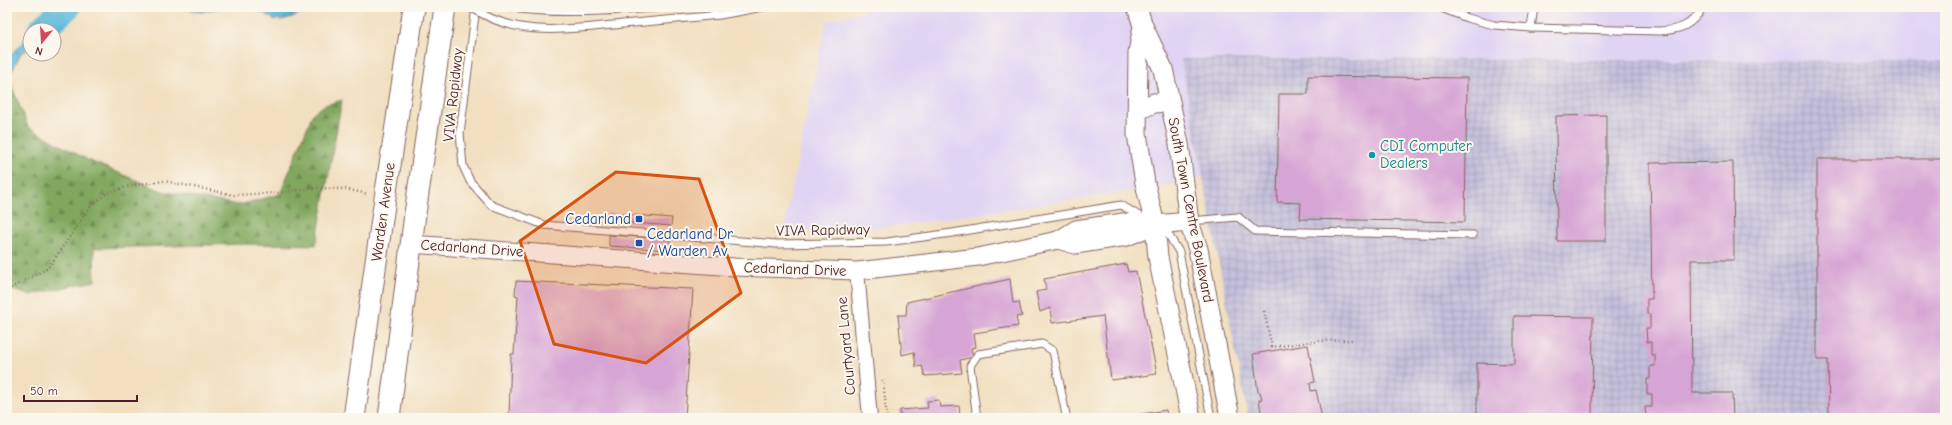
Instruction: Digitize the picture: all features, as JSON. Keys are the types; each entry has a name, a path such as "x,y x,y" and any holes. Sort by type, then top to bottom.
{"main road":[{"name":"Warden Avenue","path":"354,418 414,7"},
{"path":"389,418 411,244 445,7"},
{"name":"South Town Centre Boulevard","path":"1137,7 1142,26 1163,69 1180,150 1190,222 1198,249 1230,418"},
{"path":"1142,26 1138,53 1137,134 1145,183 1155,225 1158,257 1191,418"},
{"path":"1138,110 1154,103 1170,102"},
{"name":"Cedarland Drive","path":"1155,225 1190,222"}],"street":[{"name":"Cedarland Drive","path":"411,244 734,267 857,271 978,256 1058,240 1076,229 1123,222 1155,225"},
{"name":"Courtyard Lane","path":"857,271 870,418"}],"lane":[{"path":"471,7 506,24 539,30 566,30 720,14 764,7"},
{"name":"VIVA Rapidway","path":"476,7 460,134 462,166 470,181 491,205 544,225 777,244 887,242 952,233 1121,205 1168,234 1180,252 1211,418"},
{"path":"505,7 520,9 570,9 602,12 666,7"},
{"path":"1142,26 1144,7"},
{"path":"1439,7 1467,18 1494,25 1531,28 1676,30 1695,20 1703,7"},
{"path":"1531,28 1534,7"},
{"path":"1190,222 1238,217 1255,231 1473,235"},
{"path":"977,418 970,366 978,354 1042,344 1053,351 1066,415 1065,418"}],"path":[{"path":"7,290 48,268 91,206 107,193 133,185 164,181 234,195 277,193 317,188 345,189 385,198"},
{"path":"1264,310 1272,347 1319,340 1353,340"}],"highlighted area":[{"path":"616,172 699,179 741,293 646,363 554,344 520,241"}],"shaded area":[{"path":"884,7 1945,7 1945,61 1181,59 1203,177 1158,187 883,228 784,229 826,21"},
{"path":"1181,59 1945,61 1945,418 1248,418"}],"green space":[{"path":"7,74 28,127 88,160 162,191 239,205 280,194 313,113 325,105 342,100 316,245 250,244 94,248 95,281 29,295 7,288"}],"water":[{"path":"67,7 75,7 66,16 54,22 45,22"},
{"path":"181,7 227,7 201,12"},
{"path":"245,7 269,7 275,11 283,11 293,7 310,7 295,16 282,20 273,19 262,12"},
{"path":"22,43 22,52 7,81 7,59"}],"building":[{"name":"CDI Computer Dealers","path":"1308,76 1467,78 1465,222 1300,219 1301,203 1277,202 1279,94 1308,94"},
{"path":"1606,115 1606,241 1557,241 1556,116"},
{"path":"1817,159 1945,159 1945,418 1829,418 1828,360 1817,360"},
{"path":"1733,162 1734,260 1691,260 1692,393 1732,393 1733,418 1646,418 1645,407 1652,407 1652,394 1647,394 1647,379 1650,379 1650,366 1655,366 1655,355 1651,355 1651,342 1647,342 1646,328 1650,328 1650,314 1647,314 1647,299 1652,299 1650,163"},
{"name":"Cedarland Dr / Warden Av","path":"607,213 672,218 671,226 607,221"},
{"name":"Cedarland Dr / Warden Av","path":"609,235 670,239 669,250 609,246"},
{"path":"1126,264 1128,272 1136,271 1157,374 1111,380 1103,316 1052,323 1050,308 1040,312 1036,292 1046,290 1044,279"},
{"path":"1010,279 1013,303 1019,302 1022,316 1016,317 1018,326 974,333 976,347 971,348 973,357 960,360 962,373 925,376 922,366 916,367 914,352 902,355 898,315 906,315 907,302"},
{"path":"516,281 693,289 685,418 509,418 511,354 514,354 518,296 515,295"},
{"path":"1514,316 1593,317 1592,418 1477,418 1477,363 1514,364"},
{"path":"1308,345 1315,382 1310,383 1311,391 1316,390 1322,418 1262,418 1259,400 1262,399 1260,392 1258,392 1253,354"},
{"path":"939,400 940,407 959,406 960,418 900,418 900,410 928,408 927,401"},
{"path":"1166,410 1167,418 1124,418 1124,417"}],"waterway":[{"path":"50,22 67,7"}],"place":[{"name":"CDI Computer Dealers","path":"1372,155"},
{"name":"Cedarland","path":"639,219"},
{"name":"Cedarland Dr / Warden Av","path":"639,243"}]}
